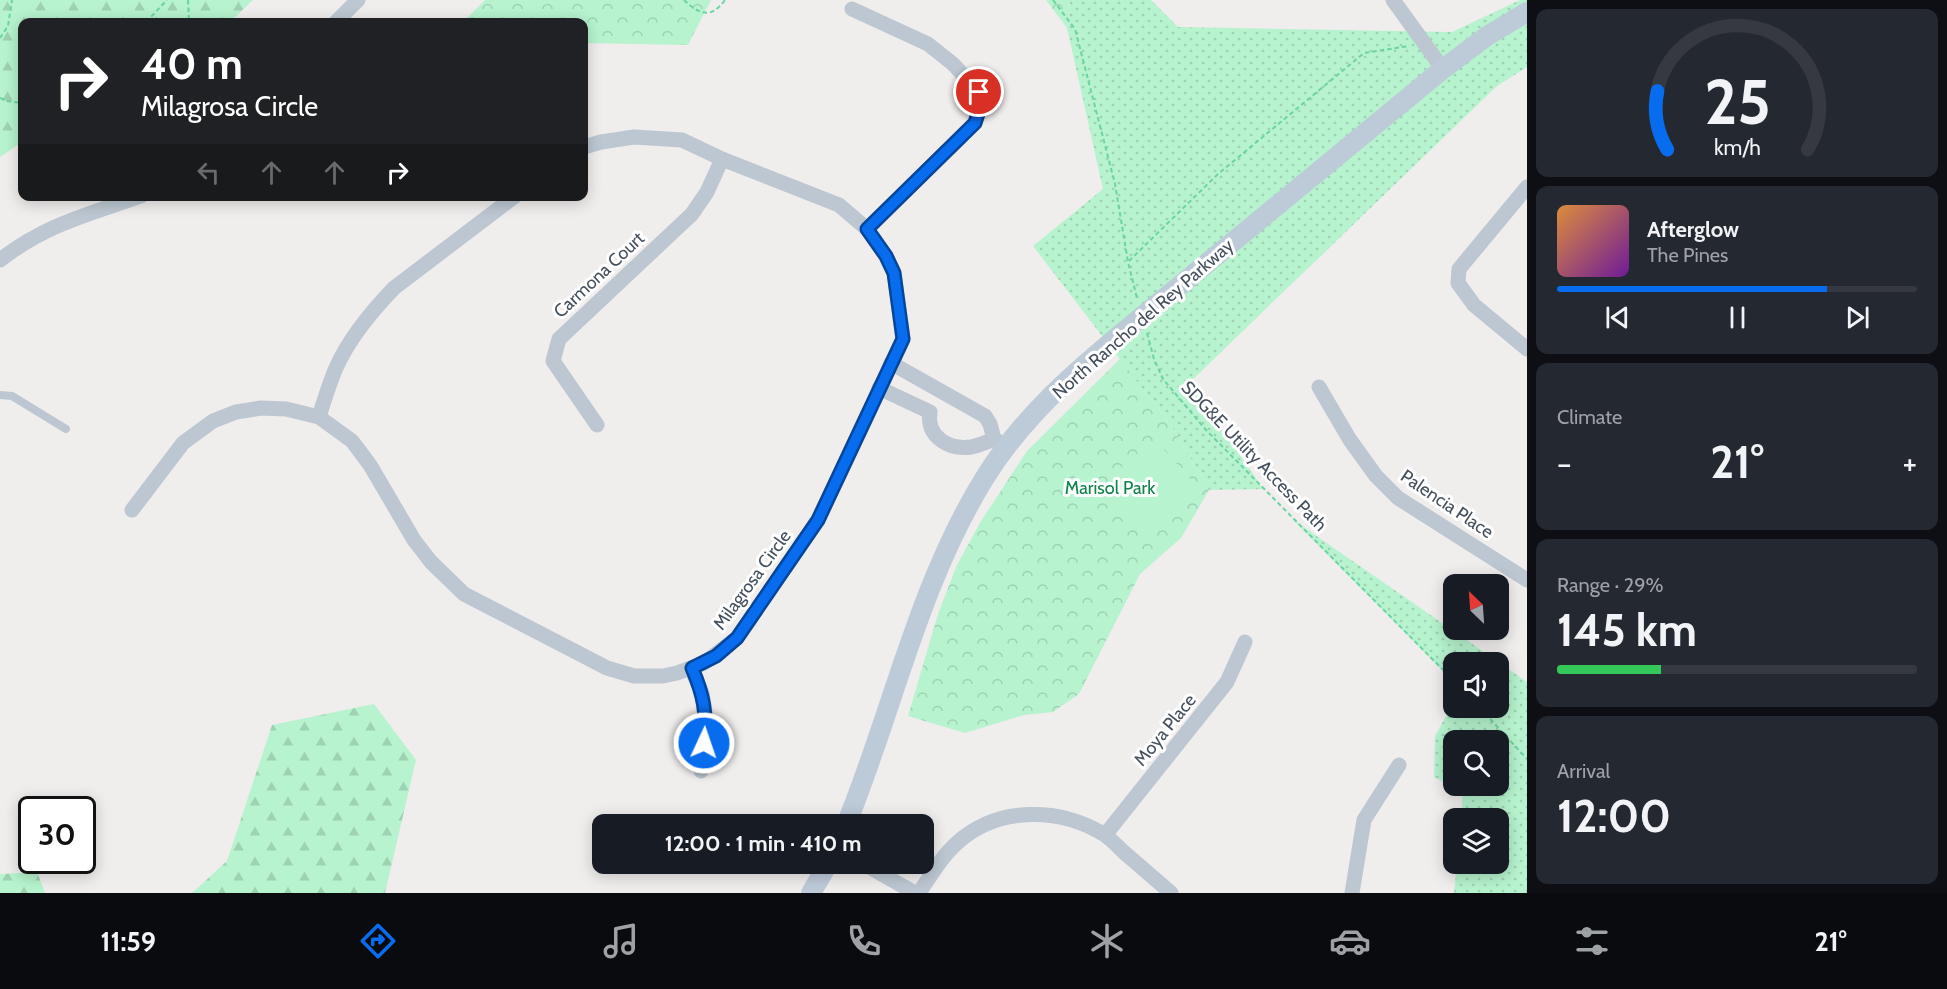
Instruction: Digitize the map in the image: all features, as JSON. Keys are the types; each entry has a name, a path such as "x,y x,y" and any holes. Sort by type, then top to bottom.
{"street":[{"path":"340,18 358,0"},
{"path":"1393,0 1443,69"},
{"path":"852,9 928,44 953,64 979,92 981,104 975,123 867,229"},
{"name":"North Rancho del Rey Parkway","path":"851,814 867,774 923,603 953,532 984,478 1001,442 1082,367 1443,69 1486,36 1527,12"},
{"name":"Milagrosa Circle","path":"319,417 352,441 370,465 414,540 431,562 465,594 607,668 626,675 663,676 692,668 716,656 742,633 818,520 903,339 894,273 886,256 867,229 839,205 722,159 682,140 619,138 588,146"},
{"name":"Carmona Court","path":"597,425 553,361 559,339 692,214 708,192 722,159"},
{"path":"1527,187 1459,269 1458,284 1474,305 1527,349"},
{"path":"0,260 30,239 56,225 126,201"},
{"path":"132,510 183,443 213,421 236,412 261,408 286,410 319,417 336,368 356,334 380,303 394,288 508,201"},
{"path":"891,363 942,390 985,416 1001,442 971,447 951,446 939,440 931,430 928,420 942,390"},
{"name":"Palencia Place","path":"1319,387 1350,440 1376,476 1398,498 1527,580"},
{"path":"879,388 930,412"},
{"name":"Moya Place","path":"1105,836 1227,682 1245,642"},
{"path":"692,668 702,693 706,719 701,771"},
{"path":"1352,893 1364,820 1399,765"},
{"path":"882,874 917,893 940,861 970,833 995,820 1024,814 1052,815 1080,824 1105,836 1171,893"},
{"path":"811,893 822,874"}],"lane":[{"path":"0,395 12,396 66,429"}],"path":[{"path":"0,38 8,26 12,0"},
{"path":"150,18 167,0"},
{"path":"188,0 189,18"},
{"path":"684,0 695,11 706,14 719,9 725,0"},
{"name":"SDG&E Utility Access Path","path":"1053,0 1075,29 1115,184 1128,262 1155,359 1163,379 1206,430 1443,670"},
{"path":"1128,262 1218,174 1364,52 1424,44"},
{"path":"0,98 7,102 18,103"},
{"path":"1489,718 1527,759"}],"green space":[{"path":"0,0 253,0 234,18 18,18 18,145 0,157"},
{"path":"485,0 711,0 688,45 588,43 588,18 467,18"},
{"path":"1046,0 1070,0 1067,28"},
{"path":"1070,0 1151,0 1178,27 1452,32 1520,0 1527,0 1527,67 1497,86 1190,382 1263,489 1209,490 1175,431 1033,246 1103,189 1067,28"},
{"name":"Marisol Park","path":"1120,359 1175,431 1209,490 1181,538 1140,574 1079,694 1053,712 1024,715 965,733 908,716 938,614 957,565 981,521 1027,451"},
{"path":"1150,442 1158,443 1197,486 1199,494 1181,511 1173,511 1172,519 1154,534 1145,533 1106,490 1107,481 1124,465 1132,465 1133,457"},
{"path":"1292,519 1443,624 1443,640 1466,640 1484,652 1443,652 1443,671"},
{"path":"1509,670 1527,682 1527,893 1454,893 1456,874 1509,874 1509,808 1462,808 1463,796 1509,796 1509,730 1443,730 1443,782 1434,777 1435,736 1445,718 1509,718"},
{"path":"374,704 416,760 385,893 192,893 227,861 272,725"},
{"path":"0,874 38,874 45,893 0,893"}],"route":[{"path":"704,743 706,719 702,693 692,668 727,648 746,628 818,520 903,339 894,273 886,256 867,229 975,123 981,104 979,92"}]}
